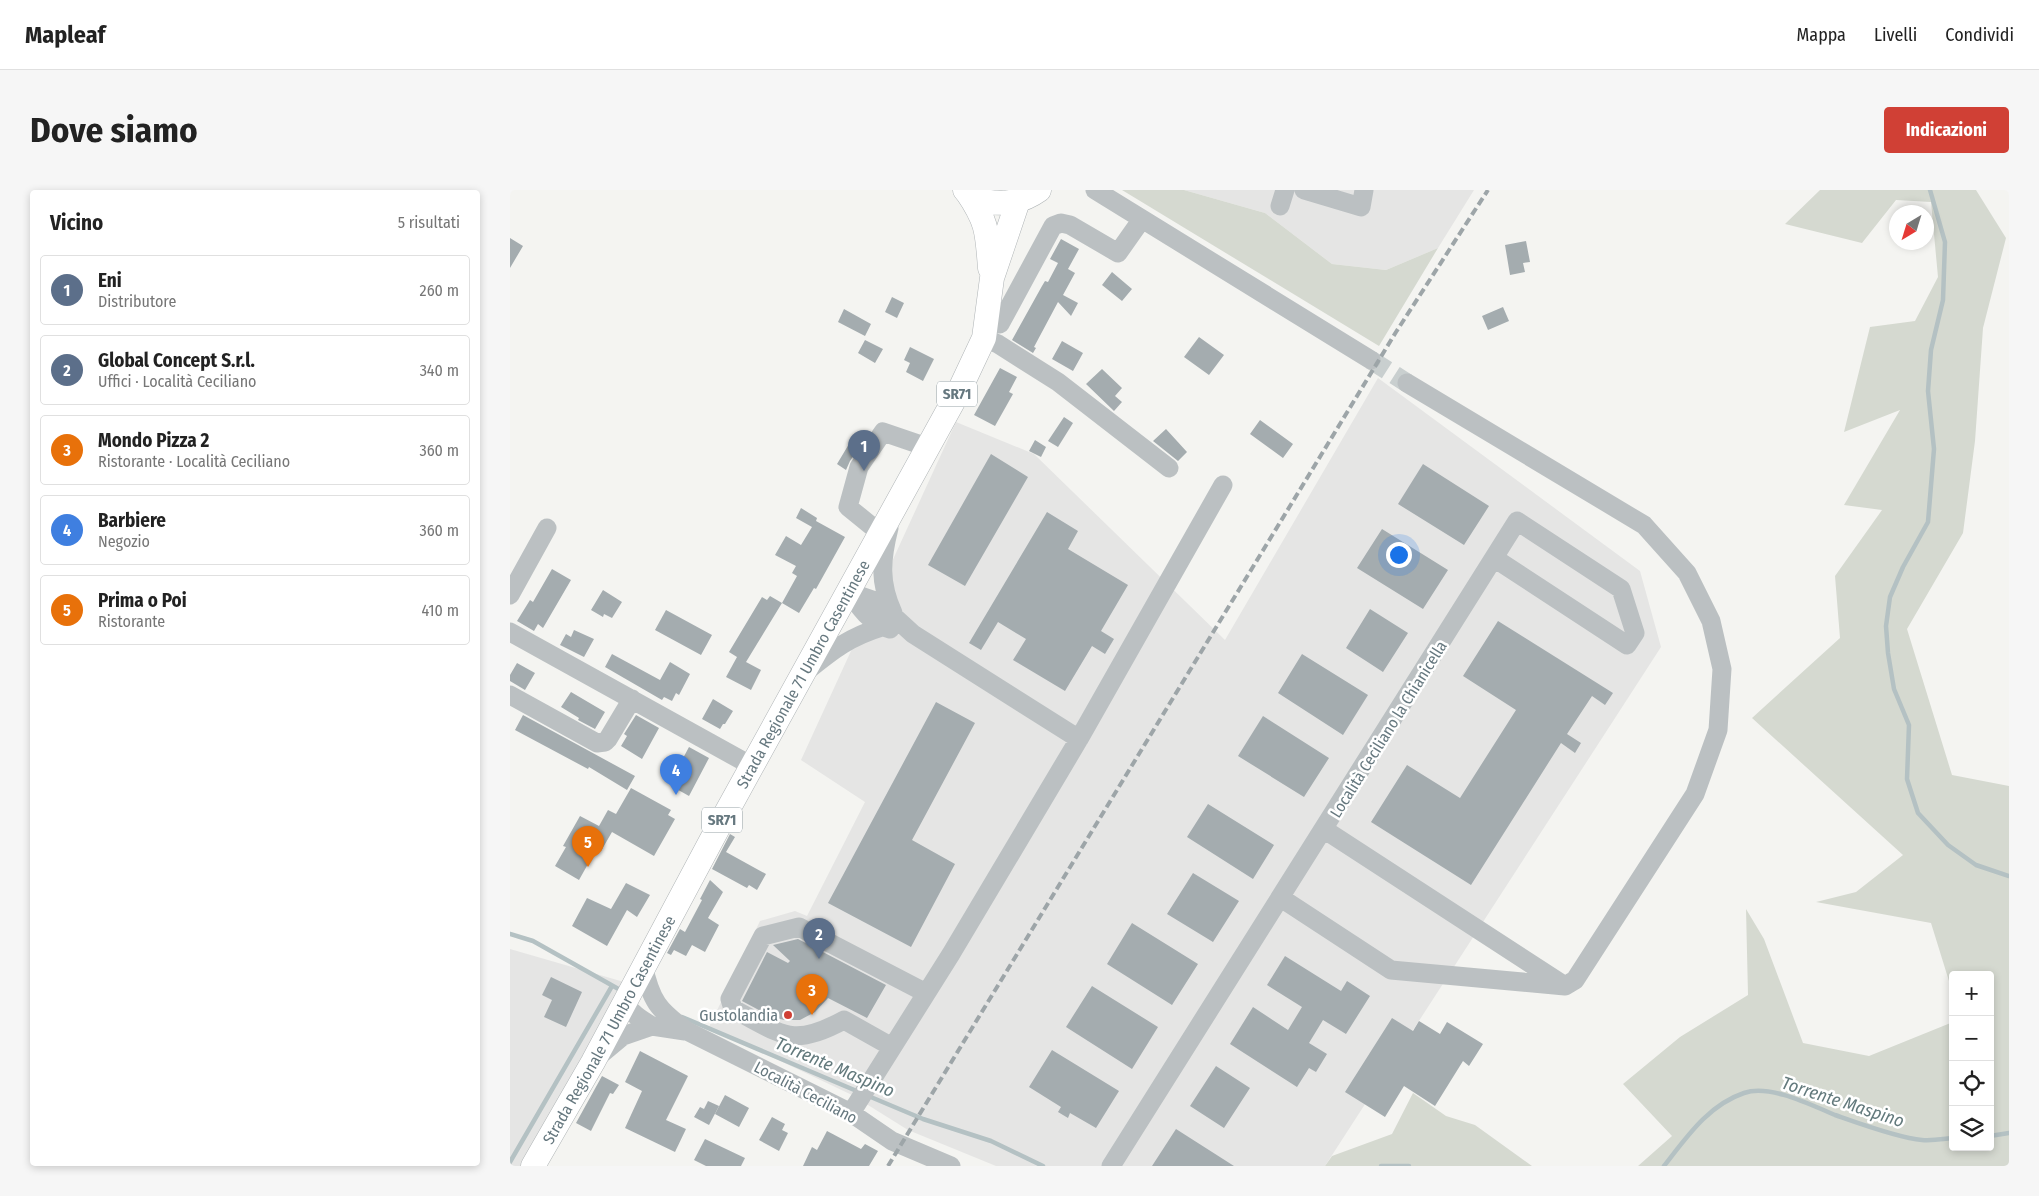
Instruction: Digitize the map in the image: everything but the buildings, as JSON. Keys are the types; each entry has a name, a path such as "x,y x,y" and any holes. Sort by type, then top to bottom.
{"main road":[{"name":"SR71","path":"966,191 983,200 1001,204 1018,201 1039,190"},
{"name":"Strada Regionale 71 Umbro Casentinese","path":"532,1166 593,1062 643,965 992,331 992,278 987,228 980,212 966,191"},
{"name":"Strada Regionale 71 Umbro Casentinese","path":"992,278 1018,201"}],"street":[{"path":"1304,190 1361,207 1364,190"},
{"path":"1092,191 1142,219 1371,360"},
{"path":"1142,219 1118,253 1070,225 1061,223 1052,226 1016,293 992,331 998,344 1058,382 1169,468"},
{"path":"992,278 1016,293"},
{"path":"1281,898 1391,970 1565,986 1575,980 1695,794 1718,730 1722,669 1711,621 1687,573 1644,525 1407,383"},
{"path":"880,533 848,507 859,468 883,432 927,447"},
{"path":"851,1113 926,993 1079,739 1223,485"},
{"path":"888,621 882,578 885,544 895,505"},
{"name":"Località Ceciliano la Chianicella","path":"1112,1166 1325,830 1494,558 1517,521 1621,589 1635,633 1627,644 1494,558"},
{"path":"510,595 547,528"},
{"path":"849,592 878,602 888,621 913,634 1079,739"},
{"path":"802,676 837,647 888,621"},
{"path":"510,632 752,766"},
{"path":"510,695 597,743 605,742 608,739 632,699"},
{"path":"1325,830 1565,986"},
{"path":"892,1046 844,1020 812,1035 800,1037 786,1036 733,1009 730,999 764,936 799,927 926,993"},
{"path":"643,965 648,988 655,1003 668,1018 687,1031"},
{"path":"624,1002 639,1019 652,1026 687,1031"},
{"path":"593,1062 623,1036 652,1026"},
{"name":"Località Ceciliano","path":"687,1031 851,1113 892,1141 951,1166"}],"shaded area":[{"path":"1122,190 1184,190 1265,213 1332,264 1386,270 1438,248 1379,346"},
{"path":"1184,190 1474,190 1438,248 1386,270 1332,264 1265,213"},
{"path":"1820,190 1976,190 2006,238 1983,328 1975,441 1963,533 1907,629 1952,775 2009,786 2009,1166 1638,1166 1672,1136 1623,1084 1680,1037 1748,995 1746,909 1764,939 1803,1043 1869,1056 1949,1024 1949,1151 1994,1151 1994,971 1949,971 1949,981 1931,923 1816,902 1856,892 1903,855 1752,718 1840,638 1835,576 1882,510 1844,505 1900,410 1844,432 1870,327 1915,321 1938,277 1934,234 1934,205 1931,205 1931,202 1896,200 1892,205 1889,205 1889,209 1862,243 1785,224"},
{"path":"1378,378 1640,571 1661,647 1325,1166 996,1166 908,1130 852,1095 709,1027 760,921 795,911 807,916 865,802 801,760 956,422 1034,454 1225,640"},
{"path":"510,949 624,982 524,1166 510,1166"},
{"path":"1413,1093 1446,1116 1475,1125 1532,1166 1325,1166 1332,1156 1392,1134"}],"waterway":[{"path":"1930,190 1945,242 1943,300 1931,350 1928,391 1934,449 1928,522 1903,567 1890,597 1886,626 1888,653 1894,689 1909,725 1907,779 1918,813 1948,845 1976,865 2009,876"},
{"name":"Torrente Maspino","path":"510,934 533,941 622,991"},
{"path":"510,1162 612,986"},
{"name":"Torrente Maspino","path":"682,1017 859,1092"},
{"name":"Torrente Maspino","path":"1664,1166 1689,1134 1709,1114 1731,1098 1754,1091 1778,1093 1878,1130 1912,1139 1949,1139"},
{"name":"Torrente Maspino","path":"866,1095 923,1119 991,1141 1043,1166"},
{"name":"Torrente Maspino","path":"1994,1135 2009,1133"},
{"name":"Torrente Maspino","path":"1381,1166 1409,1166"}],"tunnel":[{"path":"1371,360 1407,383"}],"railway":[{"path":"888,1166 1396,332 1488,190"}],"place":[{"name":"Eni","path":"864,471"},
{"name":"Barbiere","path":"676,795"},
{"name":"Prima o Poi","path":"588,867"},
{"name":"Global Concept S.r.l.","path":"819,959"},
{"name":"Gustolandia","path":"788,1015"},
{"name":"Mondo Pizza 2","path":"812,1015"}]}
